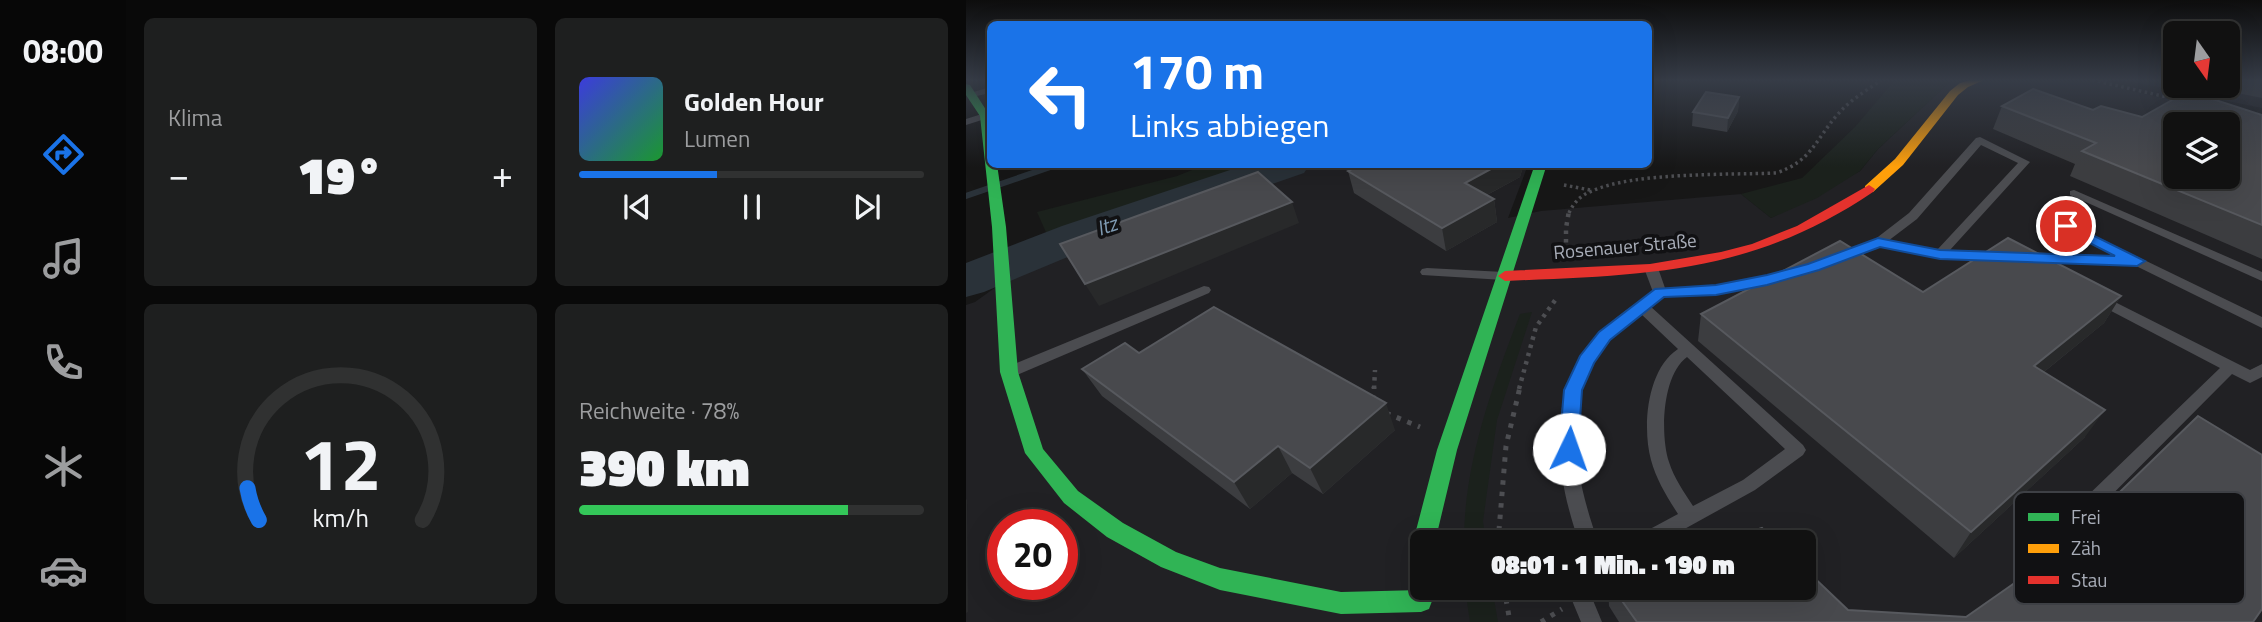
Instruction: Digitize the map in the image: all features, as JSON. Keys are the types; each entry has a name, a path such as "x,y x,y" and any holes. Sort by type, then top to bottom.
{"street":[{"path":"981,109 985,116 987,135"},
{"name":"Rosenauer Straße","path":"1505,276 1651,268 1704,260 1789,235 1841,209 1872,188 1894,167 1942,109"},
{"path":"991,168 999,227 1009,372 1035,453 1071,497 1115,530 1169,560 1220,579 1341,603 1421,601 1423,622"},
{"path":"1427,530 1450,439 1540,168"}],"lane":[{"path":"966,122 985,116"},
{"path":"1826,262 1878,243 1913,216 1980,141 2025,162 1940,254"},
{"path":"2074,193 2262,277"},
{"path":"2043,215 2262,323"},
{"path":"1878,243 1940,254 2137,261"},
{"path":"2015,256 2051,274"},
{"path":"1651,268 1660,293"},
{"path":"1427,272 1505,276"},
{"path":"1584,530 1576,508 1569,467 1573,390 1586,361 1605,336 1660,293 1716,290 1790,274"},
{"path":"1009,372 1204,290"},
{"path":"2087,293 2250,377 2262,370"},
{"path":"1641,306 1797,450 1749,485 1667,530"},
{"path":"1688,349 1673,360 1663,384 1656,419 1657,449 1670,486 1690,518"},
{"path":"2103,492 2230,367"},
{"path":"1582,600 1592,622"}],"path":[{"path":"1372,408 1375,370"},
{"path":"1383,412 1450,439"},
{"path":"1506,600 1510,622"}],"shaded area":[{"path":"1870,109 1921,109 1878,149 1860,171 1817,198 1771,218 1741,194 1802,178"},
{"path":"1921,109 2210,109 2223,112 2163,112 2163,189 2240,189 2240,116 2262,121 2262,622 966,622 966,305 975,302 1048,250 1262,168 1527,168 1508,218 1541,211 1741,194 1771,218 1860,171 1878,149"},
{"path":"1197,168 1243,168 1049,239 1037,212 1177,176"},
{"path":"1532,312 1497,420 1483,521 1484,530 1464,530 1474,454 1499,369 1520,314"},
{"path":"1467,600 1494,600 1498,622 1470,622"}],"building":[{"path":"1695,109 1733,109 1728,118 1693,112"},
{"path":"2010,109 2112,109 2142,117 2156,109 2244,109 2262,115 2262,225 2174,189 2240,189 2240,112 2163,112 2163,184 2082,151 2096,143"},
{"path":"1354,168 1493,168 1465,183 1494,199 1442,228 1348,171"},
{"path":"1258,172 1292,202 1085,284 1060,244"},
{"path":"2008,238 2121,296 2034,366 2105,410 1971,532 1701,314 1840,241 1923,292"},
{"path":"1214,307 1386,403 1310,468 1278,446 1234,482 1082,369 1125,343 1139,353"},
{"path":"2198,416 2262,455 2262,609 2253,622 1637,622 1621,600 1816,600 1816,579 1848,610 1966,617 2014,583 2014,604 2245,604 2245,492 2120,492"}],"waterway":[{"path":"966,196 1047,168"},
{"name":"Itz","path":"966,281 1078,236 1278,168"}],"traffic: fast":[{"path":"980,109 985,116 987,132"},
{"path":"992,168 999,227 1009,372 1035,453 1071,497 1115,530 1169,560 1220,579 1341,603 1421,601"},
{"path":"1427,530 1447,450 1540,168"}],"traffic: slow":[{"path":"1869,189 1899,162 1941,109"}],"traffic: jam":[{"path":"1505,276 1650,268 1722,256 1757,247 1801,229 1869,189"}],"route":[{"path":"1569,449 1573,390 1586,361 1605,336 1660,293 1716,290 1767,280 1813,267 1878,243 1940,254 2137,261 2066,226"}]}
